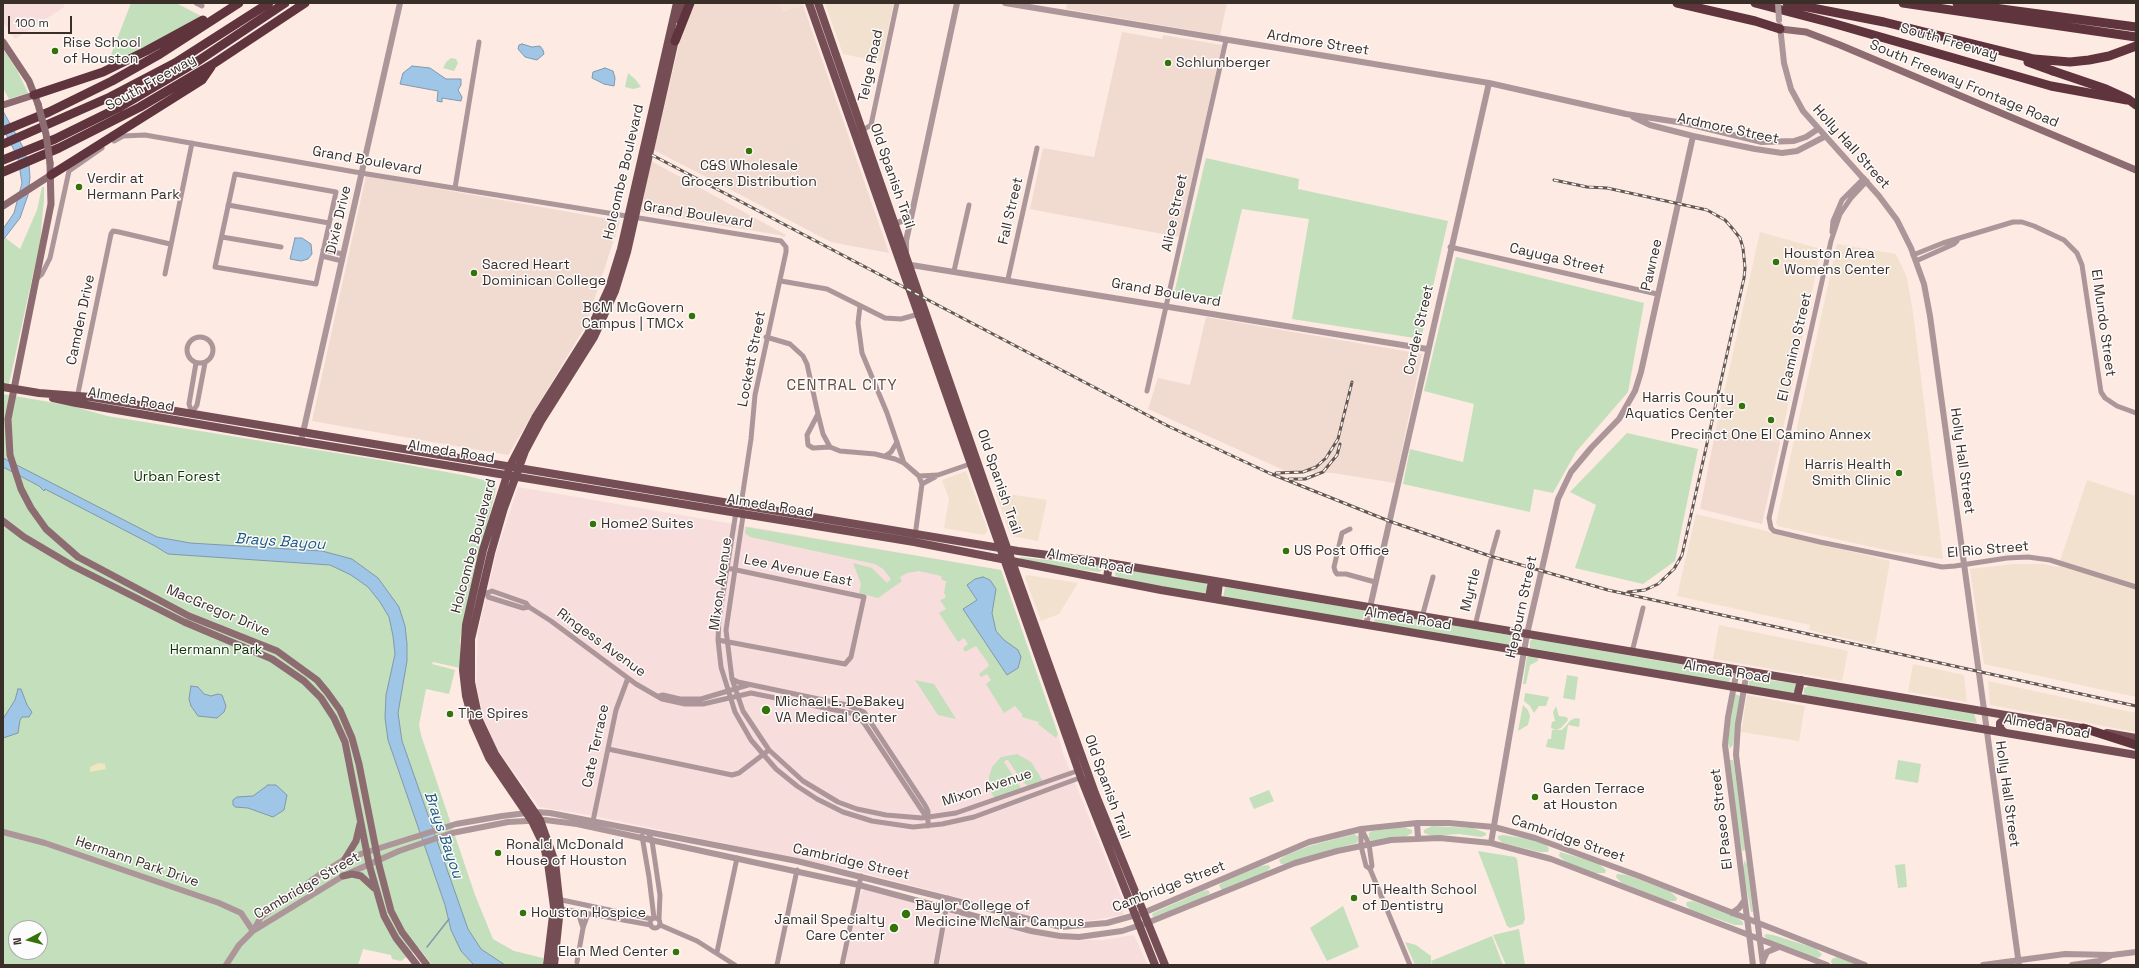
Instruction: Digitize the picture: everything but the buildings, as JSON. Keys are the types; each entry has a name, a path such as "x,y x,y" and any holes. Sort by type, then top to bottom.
{"highway":[{"path":"30,97 103,72 146,51 234,3"},
{"name":"South Freeway","path":"3,132 49,112 112,81 160,54 239,3"},
{"path":"3,144 110,97 175,63 269,3"},
{"path":"3,160 55,139 118,108 198,61 285,3"},
{"name":"South Freeway","path":"3,172 59,148 140,106 213,64 305,3"},
{"path":"675,41 690,3"},
{"path":"1677,3 1780,24"},
{"name":"South Freeway","path":"1755,3 1832,23 2051,86 2136,102"},
{"path":"1787,3 1884,22 2034,59 2070,62 2108,56 2136,46"},
{"path":"1903,3 2136,37"},
{"path":"1957,3 2136,27"},
{"path":"1983,47 2106,89 2128,99 2136,105"},
{"path":"47,177 202,80 213,64"},
{"path":"2083,728 2136,745"}],"main road":[{"name":"Holcombe Boulevard","path":"481,591 483,550 507,475 525,451 541,421 579,363 606,313 622,271 631,217 677,3"},
{"name":"Holcombe Boulevard","path":"631,217 684,3"},
{"name":"Old Spanish Trail","path":"809,3 824,32"},
{"name":"Old Spanish Trail","path":"818,3 824,32 880,193 887,226 940,378 974,463 986,486 1088,772 1112,849"},
{"name":"South Freeway Frontage Road","path":"1780,24 1840,45 2136,170"},
{"name":"MacGregor Drive","path":"3,42 21,68 30,97 38,104 46,134 50,163 47,177 51,204 8,419 8,442 14,470 26,500 46,529 78,557 189,616 257,642 289,658 317,680 327,692 347,724 359,764 375,849 391,911 402,932 427,965"},
{"name":"Old Spanish Trail","path":"846,95 863,130 862,141"},
{"path":"3,105 30,97"},
{"path":"3,206 47,177"},
{"name":"Old Spanish Trail","path":"880,193 895,223 910,264 948,374 964,435"},
{"path":"940,378 948,374"},
{"name":"Almeda Road","path":"3,387 13,390 77,399 192,413 1008,549 1109,563 2136,738"},
{"name":"Almeda Road","path":"77,399 190,423 516,476 739,515 914,542 1213,599 2136,755"},
{"path":"190,423 192,413"},
{"path":"380,454 382,444"},
{"name":"Old Spanish Trail","path":"974,463 978,488 1080,778 1139,914 1155,965"},
{"name":"Holcombe Boulevard","path":"514,467 516,476 504,508 481,591 464,638 469,709 493,764 531,812 536,821 544,846 557,903 551,963"},
{"path":"978,488 986,486"},
{"name":"MacGregor Drive","path":"3,521 24,537 73,566 184,622 261,653 282,665 304,681 321,698 340,729 350,759 375,889 388,925 417,965"},
{"path":"73,566 78,557"},
{"path":"1106,579 1109,563"},
{"path":"1213,599 1216,582"},
{"path":"1031,639 1039,635"},
{"path":"282,665 289,658"},
{"path":"1797,697 1801,680"},
{"path":"1054,704 1063,700"},
{"path":"2004,732 2000,726 2002,721 2008,716"},
{"path":"345,860 356,841 361,820"},
{"path":"343,876 352,874 361,876 369,881 375,889"},
{"name":"Old Spanish Trail","path":"1143,925 1165,965"}],"street":[{"path":"196,3 202,6"},
{"name":"Dixie Drive","path":"302,442 303,431 400,3"},
{"name":"Telge Road","path":"863,130 871,125 897,3"},
{"path":"906,253 906,242 957,3"},
{"name":"Ardmore Street","path":"1005,3 1489,83 1626,114 1684,123 1764,142 1794,140 1806,137 1818,129"},
{"name":"Holly Hall Street","path":"1778,3 1784,63 1792,89 1803,111 1824,137 1865,180 1897,220 1915,258 1928,303 1983,711 2019,963"},
{"name":"Alice Street","path":"1147,391 1226,40"},
{"path":"455,188 479,42"},
{"name":"Corder Street","path":"1366,625 1370,608 1371,580 1489,83"},
{"name":"Ardmore Street","path":"1626,114 1650,124 1693,136 1782,153 1797,151 1824,137"},
{"name":"Grand Boulevard","path":"36,279 44,271 50,258 67,177 73,166 123,136 145,136 192,143 362,173 769,238 784,243"},
{"name":"Pawnee","path":"1632,399 1641,372 1693,136"},
{"path":"1762,150 1764,142"},
{"path":"165,274 192,143"},
{"name":"Fall Street","path":"1008,279 1037,148"},
{"path":"235,174 336,192 316,284 215,267 228,205 235,174"},
{"name":"El Camino Street","path":"1770,528 1769,518 1831,241 1840,214 1850,198 1865,180"},
{"path":"228,205 329,223"},
{"path":"954,271 969,205"},
{"path":"887,226 908,217 913,210"},
{"name":"El Mundo Street","path":"1915,258 1954,244 1957,240 2002,223 2022,222 2034,226 2069,244 2077,253 2082,265 2096,342 2099,381 2105,398 2117,406 2136,413"},
{"name":"Camden Drive","path":"77,399 111,234 116,231 170,244"},
{"path":"222,237 282,247"},
{"name":"Lockett Street","path":"741,505 751,439 755,395 766,337 781,281 786,252 784,243"},
{"name":"Cayuga Street","path":"1450,247 1657,294"},
{"path":"323,250 343,258"},
{"path":"322,256 343,258"},
{"name":"Grand Boulevard","path":"900,263 1008,279 1427,349"},
{"path":"781,281 827,289 885,318 901,319 926,311"},
{"path":"860,306 858,323 862,353 904,463"},
{"path":"766,337 790,344 803,356 809,370 823,434 830,447"},
{"path":"192,413 197,405 205,363 211,357 213,350 208,340 201,338 192,340 187,350 190,358 196,363 205,363"},
{"path":"192,413 189,404 196,363"},
{"name":"Hepburn Street","path":"1491,843 1527,634 1562,490 1572,472 1584,456 1611,430 1632,399"},
{"path":"818,414 813,421 806,440 808,445 813,448 830,447 840,451 885,456 904,463 919,476 922,487 914,542"},
{"path":"885,456 892,452 897,442"},
{"path":"919,476 938,475 974,463"},
{"path":"922,487 938,475"},
{"name":"Mixon Avenue","path":"741,505 719,611 718,640 721,668 737,716 751,740 763,755 797,786 817,799 843,812 872,821 896,825 928,826 974,817 1080,778 1088,772"},
{"name":"Mixon Avenue","path":"741,505 726,641 734,690 745,715 769,750 803,781 838,802 877,814 927,818 963,812 1078,770"},
{"name":"El Rio Street","path":"1770,528 1774,531 1820,542 1926,565 1942,567 2007,558 2028,557 2043,559 2136,587"},
{"path":"1350,529 1342,533 1334,569 1337,574 1371,580"},
{"name":"Myrtle","path":"1492,553 1498,532"},
{"name":"Myrtle","path":"1475,626 1491,560"},
{"name":"Lee Avenue East","path":"726,641 845,664 851,657 864,597 727,568"},
{"path":"1422,617 1433,577"},
{"name":"Ringess Avenue","path":"481,591 488,598 523,608 529,607 551,621 645,690 659,696 662,699 694,705 714,703 751,693 852,713 860,718 927,818"},
{"path":"1632,652 1643,608"},
{"path":"718,640 726,641"},
{"name":"El Paseo Street","path":"1737,670 1727,722 1726,756 1753,965"},
{"name":"El Paseo Street","path":"1747,671 1737,729 1736,755 1763,965"},
{"name":"Cate Terrace","path":"593,821 616,710 628,678"},
{"path":"732,679 749,685 851,706 866,714 925,805 928,811 928,826"},
{"name":"Ringess Avenue","path":"659,696 663,695 680,699 701,699 749,685"},
{"path":"805,703 807,697"},
{"path":"608,749 732,775 739,773 769,750"},
{"path":"1726,756 1736,755"},
{"path":"1078,770 1088,772"},
{"path":"915,818 920,810 916,802"},
{"name":"Cambridge Street","path":"253,931 261,917 322,873 345,860 367,851 446,827 482,819 531,812 550,812 797,862 861,876 1061,927 1106,923 1139,914 1309,842 1362,829 1417,823 1448,823 1494,828 1535,838 1614,867 1828,952 1865,965"},
{"path":"469,830 472,825 482,822 482,819"},
{"name":"Cambridge Street","path":"226,965 239,945 253,931 343,876 402,849 448,834 508,822 536,821 577,824 642,839 797,870 859,884 1031,930 1060,936 1097,935 1122,931 1143,925 1314,857 1369,844 1418,838 1456,838 1517,848 1551,859 1609,879 1748,935 1825,964"},
{"path":"1417,823 1418,838"},
{"path":"1362,829 1369,844 1372,866 1370,869"},
{"path":"1362,829 1361,846 1366,866 1370,869 1410,965"},
{"name":"Hermann Park Drive","path":"3,832 45,842 219,903 241,913 253,931"},
{"path":"557,903 578,912 650,925 656,928 660,895 652,841 645,832 642,839 656,920"},
{"path":"1551,859 1557,846"},
{"path":"1738,856 1748,855"},
{"path":"717,952 738,858"},
{"path":"1272,858 1278,871"},
{"path":"1609,879 1614,867"},
{"path":"777,965 797,870"},
{"path":"842,965 861,876"},
{"path":"1677,907 1682,894"},
{"path":"936,965 948,898"},
{"path":"1732,913 1739,908 1744,901"},
{"path":"557,903 656,920 717,952 735,965"},
{"path":"578,912 583,928"},
{"path":"577,962 583,928 588,914"},
{"path":"650,925 656,920"},
{"path":"1060,936 1061,927"},
{"path":"1763,965 1767,952 1779,947"},
{"path":"1825,964 1828,952"},
{"path":"1983,965 2019,963 2065,954 2112,955 2136,952"},
{"path":"2072,965 2099,960 2112,955"}],"shaded area":[{"path":"3,3 65,3 63,8 15,39 3,22"},
{"path":"689,3 780,3 783,12 803,5 889,253 831,242 654,150"},
{"path":"780,3 802,3 803,5 783,12"},
{"path":"825,3 894,3 881,62 843,54"},
{"path":"1067,3 1227,3 1220,35 1066,9"},
{"path":"1122,32 1162,39 1163,35 1222,45 1179,237 1030,209 1043,148 1094,157"},
{"path":"651,161 786,235 784,237 641,212"},
{"name":"Sacred Heart Dominican College","path":"366,176 620,221 586,325 508,455 312,421"},
{"path":"1760,232 1821,249 1780,443 1716,429"},
{"path":"1837,244 1896,254 1907,278 1913,312 1943,559 1890,551 1778,526 1776,523"},
{"path":"1206,317 1422,354 1395,483 1333,473 1288,472 1148,409 1158,378 1190,385"},
{"path":"1716,429 1780,443 1762,524 1700,509"},
{"path":"966,471 987,528 987,532 984,535 944,528 949,499 942,480"},
{"path":"2087,480 2136,496 2136,697 1984,664 1970,569 2013,564 2043,564 2058,567"},
{"name":"Michael E. DeBakey VA Medical Center","path":"518,487 1001,570 1058,734 1063,753 1125,906 1122,908 1124,915 1081,922 1054,920 1010,911 861,872 589,815 539,807 497,749 484,719 476,683 478,632 497,550"},
{"path":"995,492 1047,500 1038,541 1011,536"},
{"path":"1696,514 1890,561 1875,645 1809,630 1810,625 1677,596"},
{"path":"1026,575 1078,583 1059,614 1041,621 1025,578"},
{"path":"1719,625 1848,651 1842,681 1713,659"},
{"path":"1913,664 1964,675 1967,702 1908,692"},
{"path":"1988,681 2136,713 2136,732 1990,705"},
{"path":"1747,695 1805,706 1799,741 1741,732"},
{"name":"Baylor College of Medicine McNair Campus","path":"865,889 1020,932 1060,939 1102,940 1134,935 1148,965 845,965 859,896"}],"green space":[{"path":"131,3 176,3 201,16 138,52 107,65"},
{"path":"3,49 17,70 28,93 9,99 3,88"},
{"path":"451,58 456,59 458,63 454,71 443,68 446,62"},
{"path":"628,73 641,87 633,89 625,87"},
{"path":"1206,158 1299,179 1298,189 1448,221 1421,339 1292,319 1309,219 1242,209 1219,305 1173,298"},
{"path":"42,187 44,187 44,199 40,242 9,384 3,383 3,236 20,249 37,210"},
{"path":"1456,257 1644,303 1628,392 1576,452 1553,493 1534,489 1530,512 1403,484 1410,449 1463,462 1474,404 1424,391"},
{"name":"Hermann Park","path":"3,394 72,406 107,416 392,462 468,476 496,483 495,493 464,618 460,640 460,668 433,662 432,664 455,670 449,694 426,689 419,725 421,735 475,895 493,939 514,951 543,958 543,965 432,965 419,948 401,961 392,959 391,955 363,949 358,965 3,965"},
{"path":"1627,433 1698,449 1675,561 1643,584 1575,568 1596,505 1570,492"},
{"path":"746,527 1001,570 1058,734 1056,738 1038,724 1039,722 1022,717 1022,714 1015,706 1004,713 986,684 991,680 987,674 981,677 979,674 989,666 988,663 976,646 965,652 963,648 968,644 964,638 958,642 939,613 946,609 940,600 945,598 946,595 944,594 946,581 942,580 941,576 919,571 907,573 900,577 902,581 878,598 859,593 861,584 853,563 872,568 887,583 891,579 883,569 875,564 750,537 745,533"},
{"path":"1021,557 1100,566 1102,570 1099,572 1054,566 1020,559"},
{"path":"1120,569 1205,583 1208,586 1207,591 1205,595 1118,578 1115,575 1116,570"},
{"path":"1225,587 1363,610 1365,613 1362,620 1223,598"},
{"path":"1376,612 1520,637 1518,647 1374,623"},
{"path":"1533,639 1731,673 1729,683 1530,648 1530,641"},
{"path":"1527,657 1538,657 1538,661 1530,665 1526,684 1523,684"},
{"path":"1567,675 1578,677 1575,700 1563,698"},
{"path":"1749,679 1794,683 1796,685 1795,692 1791,694 1749,687"},
{"path":"915,680 934,684 956,719 938,715"},
{"path":"1809,686 1974,713 1977,723 1804,695 1804,688"},
{"path":"1525,693 1549,697 1546,706 1539,706 1534,713 1530,706 1524,701"},
{"path":"1735,694 1740,696 1733,745 1730,748 1728,744"},
{"path":"1523,705 1528,710 1530,716 1528,725 1518,731"},
{"path":"1556,706 1559,716 1567,717 1568,720 1561,728 1556,730 1551,728 1552,722 1555,721 1553,712"},
{"path":"1576,718 1580,719 1579,727 1568,725 1564,750 1546,747 1548,739 1551,739 1552,730 1562,730 1571,720"},
{"path":"1017,754 1031,762 1043,781 1029,787 1022,781 1008,760 1006,760 1004,762 1021,788 996,799 993,796 989,785 989,777 992,767 1001,757"},
{"path":"1730,760 1733,760 1745,841 1745,850 1742,851 1729,766"},
{"path":"1898,760 1921,764 1918,783 1895,779"},
{"path":"1269,790 1274,801 1254,809 1249,798"},
{"path":"1432,826 1473,828 1486,833 1486,835 1481,837 1459,834 1432,836 1424,833 1424,830"},
{"path":"1404,827 1412,830 1412,833 1405,837 1371,841 1369,838 1369,833 1372,831"},
{"path":"1354,834 1359,837 1357,843 1329,850 1289,864 1281,864 1279,860 1286,855 1309,846"},
{"path":"1503,835 1529,839 1545,844 1549,848 1548,852 1540,852 1503,843 1498,839 1498,836"},
{"path":"1478,851 1515,857 1517,859 1525,919 1523,924 1510,928 1507,926"},
{"path":"1560,852 1598,863 1606,870 1605,873 1595,873 1566,862 1559,856"},
{"path":"1745,861 1747,864 1753,912 1751,912 1743,870"},
{"path":"1905,864 1907,887 1898,888 1895,865"},
{"path":"1269,865 1270,868 1266,872 1224,889 1221,889 1219,885 1260,866"},
{"path":"1617,874 1627,875 1670,891 1677,898 1676,901 1667,901 1622,883 1616,877"},
{"path":"1208,890 1210,893 1197,901 1153,917 1152,914 1155,912"},
{"path":"1693,901 1736,917 1743,922 1743,925 1735,925 1691,910 1686,905 1687,902"},
{"path":"1343,906 1359,947 1327,961 1310,928"},
{"path":"1519,929 1525,965 1506,965 1493,935"},
{"path":"1766,934 1815,948 1822,954 1820,957 1816,958 1770,941 1764,936"},
{"path":"1492,936 1503,965 1433,965 1431,961"},
{"path":"1405,942 1416,945 1431,956 1431,965 1415,965"},
{"path":"1837,957 1858,965 1833,965 1831,962 1832,959"}],"sand":[{"path":"98,763 105,764 106,769 90,772 90,767"}],"water":[{"path":"522,44 532,47 540,46 544,54 537,60 525,57 518,49 519,45"},
{"path":"412,66 430,68 446,79 461,79 461,85 458,90 462,97 461,101 442,98 442,102 437,101 438,91 400,84 403,73"},
{"path":"605,68 613,71 615,78 614,86 604,84 592,78 593,72"},
{"path":"3,111 23,147 29,165 30,177 28,195 20,218 3,240 3,229 14,213 22,183 18,158 3,128"},
{"path":"295,238 302,238 311,244 312,254 308,259 301,261 290,259"},
{"path":"3,458 157,537 190,543 322,551 352,559 378,578 399,607 405,626 407,661 398,713 402,741 468,929 481,949 505,965 474,965 461,951 451,930 445,905 388,740 385,718 386,695 395,654 393,636 389,617 380,602 368,587 351,575 330,565 168,554 45,489 44,491 39,486 3,467"},
{"path":"983,577 990,580 996,589 992,613 996,631 1004,640 1018,650 1021,657 1018,668 1007,675 963,609 977,600 967,585 975,579"},
{"path":"191,686 198,687 204,694 211,696 218,694 222,695 226,706 224,712 217,718 198,716 191,706 189,699"},
{"path":"18,689 21,689 27,705 32,712 29,717 22,717 20,720 18,733 3,738 3,719 15,700"},
{"path":"268,785 276,785 287,795 284,810 273,817 248,808 235,807 233,805 233,800 237,797 253,796"}],"waterway":[{"path":"427,947 449,919"}],"railway":[{"path":"652,155 1168,426 1269,473 1389,521 1490,556 1608,590 2136,706"},
{"path":"1554,180 1587,187 1607,188 1707,210 1725,220 1740,238 1743,248 1745,268 1744,278 1682,555 1674,569 1658,584 1645,590 1628,592"},
{"path":"1276,473 1303,472 1316,467 1326,458 1338,439 1352,382"},
{"path":"1289,479 1305,479 1323,472 1337,455 1340,444"}],"place":[{"name":"Rise School of Houston","path":"55,51"},
{"name":"Schlumberger","path":"1168,63"},
{"name":"C&S Wholesale Grocers Distribution","path":"749,151"},
{"name":"Verdir at Hermann Park","path":"79,187"},
{"name":"Houston Area Womens Center","path":"1776,262"},
{"name":"Sacred Heart Dominican College","path":"474,273"},
{"name":"BCM McGovern Campus | TMCx","path":"692,316"},
{"name":"Harris County Aquatics Center","path":"1742,406"},
{"name":"Precinct One El Camino Annex","path":"1771,420"},
{"name":"Harris Health Smith Clinic","path":"1899,473"},
{"name":"Home2 Suites","path":"593,524"},
{"name":"US Post Office","path":"1286,551"},
{"name":"Michael E. DeBakey VA Medical Center","path":"766,710"},
{"name":"The Spires","path":"450,714"},
{"name":"Garden Terrace at Houston","path":"1535,797"},
{"name":"Ronald McDonald House of Houston","path":"498,853"},
{"name":"UT Health School of Dentistry","path":"1354,898"},
{"name":"Houston Hospice","path":"523,913"},
{"name":"Baylor College of Medicine McNair Campus","path":"906,914"},
{"name":"Jamail Specialty Care Center","path":"894,928"},
{"name":"Elan Med Center","path":"676,952"}],"district":[{"name":"CENTRAL CITY","path":"842,386"}],"park label":[{"name":"Urban Forest","path":"177,477"}],"water label":[{"name":"Brays Bayou","path":"280,542"},
{"name":"Brays Bayou","path":"443,835"}]}
